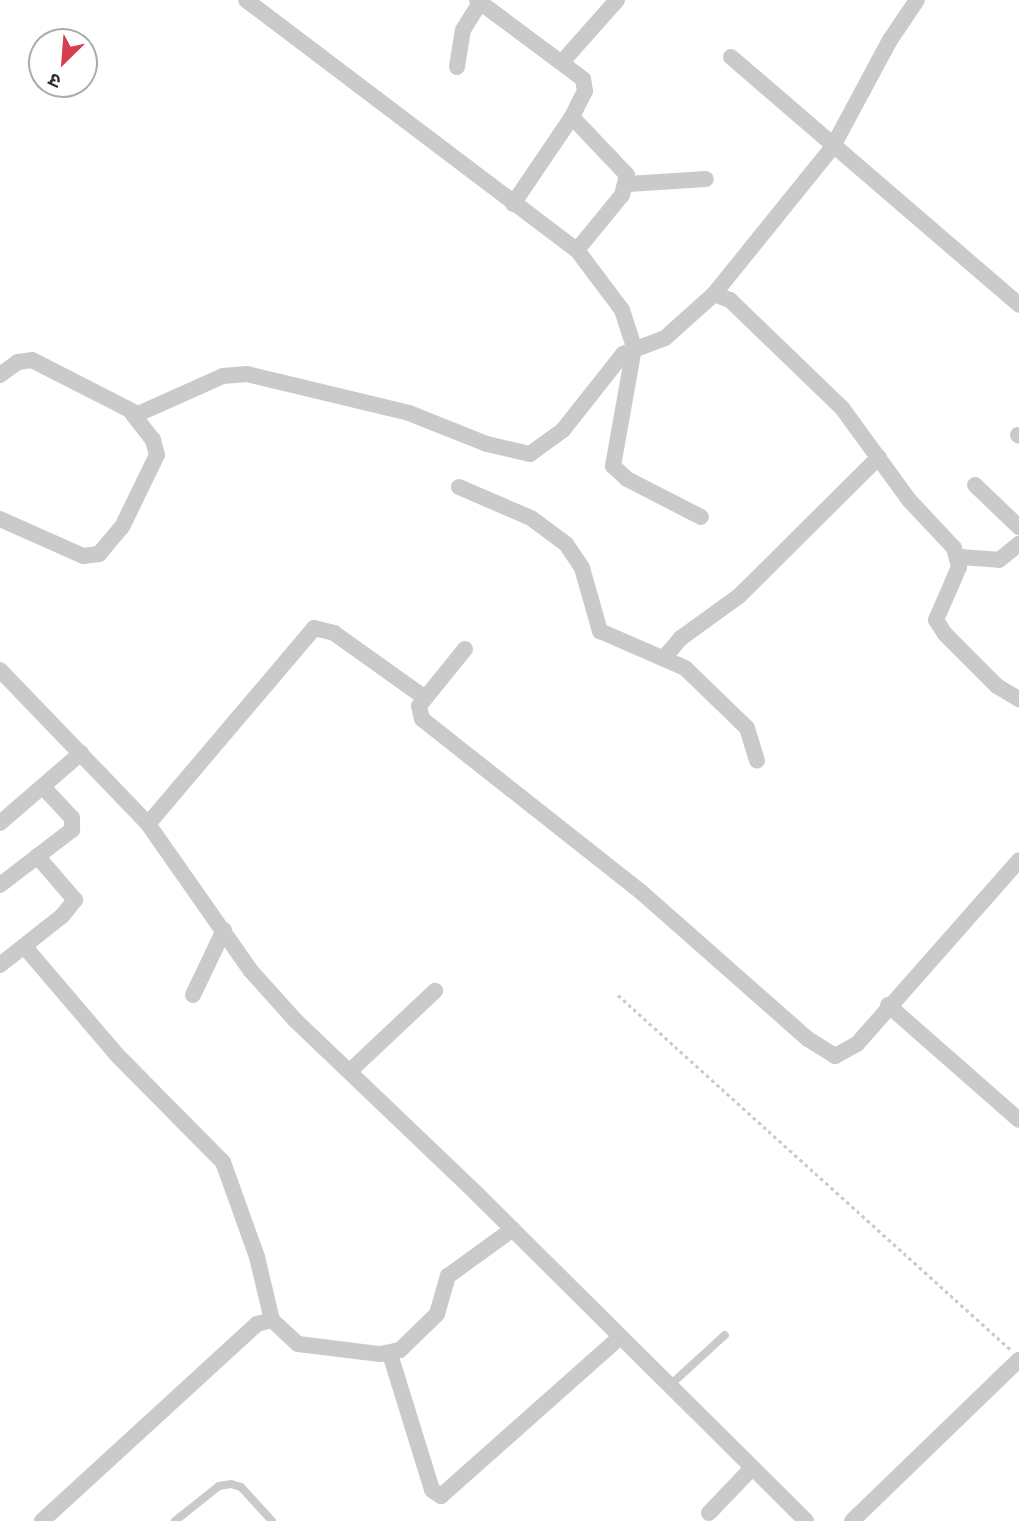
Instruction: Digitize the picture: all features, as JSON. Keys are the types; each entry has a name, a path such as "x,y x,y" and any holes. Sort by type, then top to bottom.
{"street":[{"path":"246,0 577,250 622,310 634,348 612,466 701,517"},
{"path":"562,62 617,0"},
{"path":"132,413 153,409 223,376 247,374 409,413 498,447 530,454 563,430 613,363 634,348 664,338 714,294 832,148 903,16 917,0"},
{"path":"457,67 463,30 478,1 562,62 585,85 572,117 513,204"},
{"path":"731,57 832,148 1019,305"},
{"path":"572,117 622,167 628,184"},
{"path":"577,250 628,184 706,179"},
{"path":"714,294 730,300 825,389 909,500 960,557 999,559 1019,544"},
{"path":"0,375 18,362 32,360 132,413 153,440 157,455 122,527 99,554 83,556 0,519"},
{"path":"664,658 681,638 739,596 879,457"},
{"path":"975,485 1019,527"},
{"path":"459,486 549,528 577,556 600,631 684,668 740,719 757,761"},
{"path":"960,557 936,620 945,634 997,686 1019,699"},
{"path":"148,824 314,628 334,633 425,698"},
{"path":"465,649 425,698 418,712 430,725 640,891 822,1050 835,1056 846,1053 1019,860"},
{"path":"0,670 148,824 272,996 513,1229 668,1387 806,1521"},
{"path":"2,817 44,788 81,753"},
{"path":"0,885 66,836 74,824 44,788"},
{"path":"0,965 75,900 37,856"},
{"path":"193,995 224,930"},
{"path":"24,946 117,1055 223,1162 257,1257 272,1320 298,1344 390,1353 400,1350 438,1314 448,1276 513,1229"},
{"path":"350,1071 435,991"},
{"path":"888,1005 1019,1120"},
{"path":"42,1521 116,1457 257,1324 272,1320"},
{"path":"390,1353 432,1490 441,1496 619,1338"},
{"path":"852,1521 1019,1358"},
{"path":"709,1513 751,1469"}],"lane":[{"path":"668,1387 725,1335"},
{"path":"175,1521 219,1486 231,1483 241,1487 272,1521"}],"path":[{"path":"618,995 1019,1358"}]}
